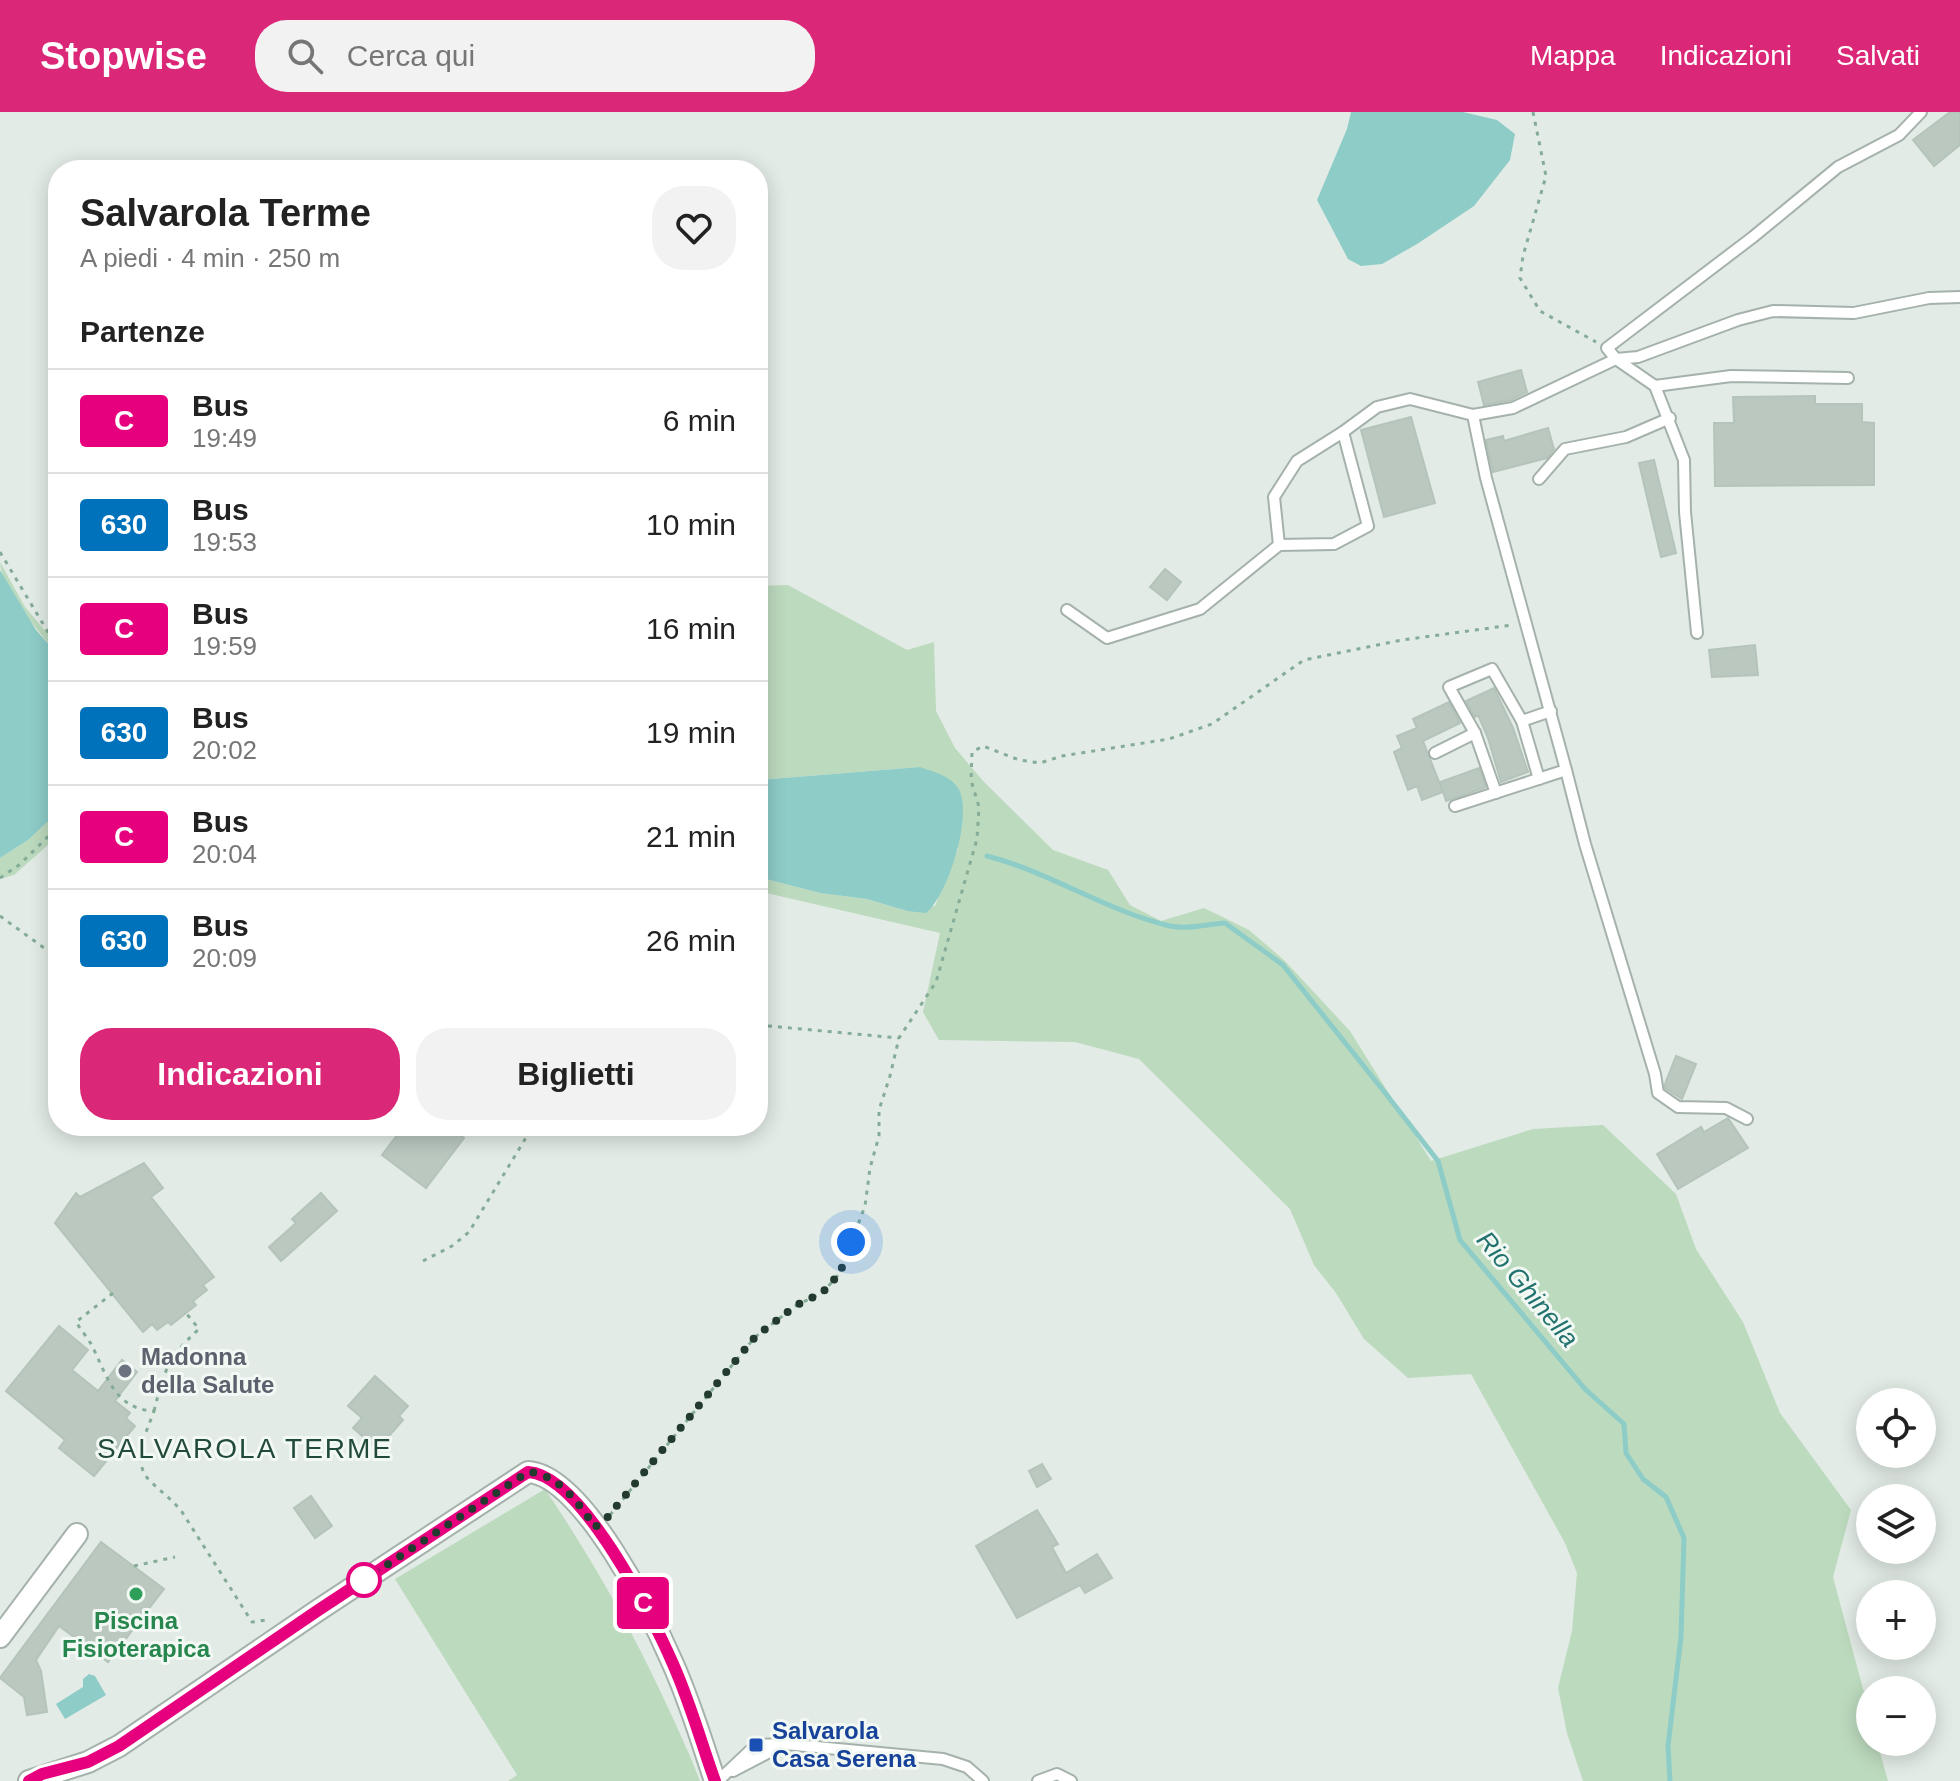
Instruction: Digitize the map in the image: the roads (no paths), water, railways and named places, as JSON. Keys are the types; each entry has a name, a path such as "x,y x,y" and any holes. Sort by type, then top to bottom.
{"street":[{"path":"29,1781 42,1774 88,1762 119,1746 519,1476 535,1473 552,1480 572,1497 639,1596 687,1699 717,1781"},
{"path":"0,1637 77,1534"}],"lane":[{"path":"1697,633 1685,512 1684,460 1655,386 1616,359 1607,348 1753,237 1838,167 1899,135 1921,112"},
{"path":"1279,545 1274,497 1297,461 1377,407 1410,399 1473,415 1513,408 1616,359 1638,357 1738,320 1773,311 1854,313 1929,298 1960,297"},
{"path":"1655,386 1731,376 1848,378"},
{"path":"1473,415 1486,478 1585,844 1655,1074 1658,1093 1678,1107 1726,1108 1747,1119"},
{"path":"1539,479 1565,449 1626,437 1670,418"},
{"path":"1067,610 1107,638 1200,609 1279,545 1334,544 1368,526 1343,432"},
{"path":"1496,793 1475,733 1449,687 1492,669 1522,721 1539,779"},
{"path":"1522,721 1551,711"},
{"path":"1435,753 1475,733"},
{"path":"1455,806 1566,770"},
{"path":"717,1781 756,1745 785,1744 943,1759 967,1767 983,1781"},
{"path":"1038,1781 1057,1774 1071,1781"}],"water":[{"path":"1351,112 1463,112 1497,120 1515,134 1510,160 1474,206 1382,264 1361,266 1348,259 1317,200"},
{"path":"0,570 36,630 48,644 48,821 28,840 0,858"},
{"path":"920,767 951,780 962,800 961,834 950,873 934,904 926,913 907,911 867,899 820,893 768,880 768,779"},
{"path":"89,1674 95,1676 106,1695 65,1719 56,1704 83,1687 83,1679"}],"waterway":[{"name":"Rio Ghinella","path":"987,856 1146,919 1176,927 1225,923 1283,965 1438,1161 1460,1240 1585,1389 1624,1424 1626,1453 1643,1479 1666,1497 1684,1538 1681,1637 1668,1746 1670,1781"}],"place":[{"name":"Madonna della Salute","path":"125,1371"},
{"name":"Piscina Fisioterapica","path":"136,1594"},
{"name":"Salvarola Casa Serena","path":"756,1745"}],"district":[{"name":"SALVAROLA TERME","path":"245,1448"}]}
